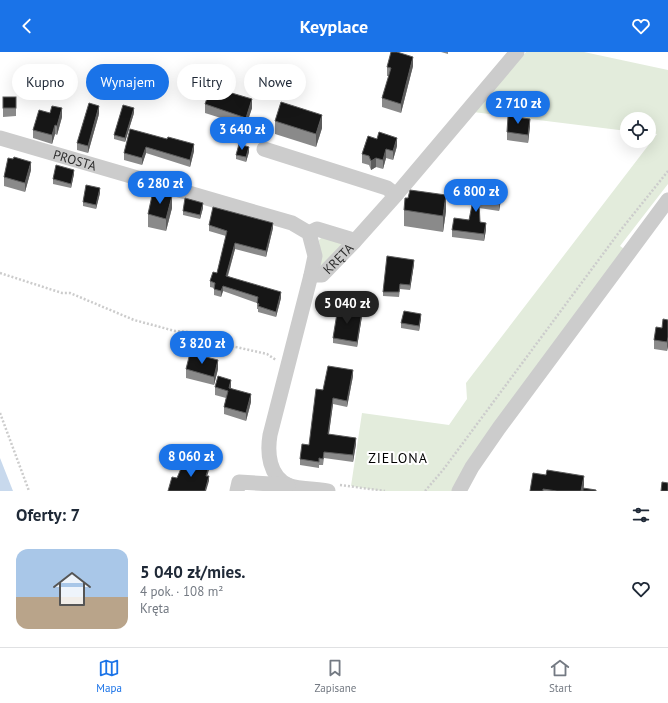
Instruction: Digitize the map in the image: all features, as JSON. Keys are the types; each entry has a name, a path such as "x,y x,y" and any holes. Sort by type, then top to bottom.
{"street":[{"name":"KRĘTA","path":"288,485 272,468 268,453 270,435 311,274 322,275 354,242 396,195 517,52"},
{"name":"PROSTA","path":"0,138 292,223 309,233"},
{"path":"264,149 387,188 396,195"},
{"path":"459,491 472,467 499,428 668,200"},
{"path":"311,274 315,256 309,233 317,229 350,239 354,242"},
{"path":"237,491 239,482 334,488"}],"path":[{"path":"425,491 443,470 620,231 668,171"},
{"path":"0,273 62,294 70,293 134,320 175,331 187,332 218,343 267,354 277,360 289,364"},
{"path":"0,413 28,491"},
{"path":"334,488 385,491"}],"green space":[{"path":"526,52 584,52 668,70 668,184 620,246 627,251 456,491 382,491 351,486 362,413 449,425 467,399 466,383 646,148 656,148 656,112 620,112 620,130 473,112"},
{"path":"322,237 344,243 322,267 320,266 319,240"}],"water":[{"path":"0,458 13,491 0,491"}],"building":[{"path":"391,52 397,52 413,57 401,104 382,98 391,68 387,67"},
{"path":"236,94 244,97 244,100 252,100 246,118 205,104 206,100 236,100"},
{"path":"3,97 12,97 12,100 16,100 16,108 3,108"},
{"path":"281,102 322,115 316,134 275,121"},
{"path":"89,103 99,106 88,146 77,143"},
{"path":"123,105 134,108 125,138 114,135"},
{"path":"52,106 62,108 57,126 55,125 52,135 33,130 39,110 50,113"},
{"path":"508,116 530,119 528,135 507,132"},
{"path":"130,129 167,139 168,137 194,144 190,160 146,147 142,158 124,153"},
{"path":"379,132 397,138 393,151 386,149 383,160 376,158 371,161 369,156 362,154 368,136 377,139"},
{"path":"239,144 249,147 246,157 236,155"},
{"path":"14,157 31,162 25,183 4,177 8,158 13,159"},
{"path":"56,165 74,170 71,184 53,179"},
{"path":"86,185 100,188 96,205 83,202"},
{"path":"410,190 446,195 443,216 404,210 405,198 408,198"},
{"path":"475,190 501,194 499,204 479,202 480,222 486,223 484,234 452,230 454,218 469,220"},
{"path":"153,191 172,196 166,219 148,214"},
{"path":"185,198 203,203 200,215 183,211"},
{"path":"213,207 273,223 266,251 235,243 226,276 281,292 276,312 258,306 258,297 223,286 221,291 214,289 215,283 210,281 213,272 217,273 227,231 209,225"},
{"path":"387,256 414,260 410,285 400,284 399,292 383,292"},
{"path":"338,307 362,312 357,342 333,338"},
{"path":"404,311 421,314 419,326 401,323"},
{"path":"663,319 668,320 667,342 654,340 656,327 662,328"},
{"path":"190,353 218,360 214,377 186,369"},
{"path":"328,366 353,370 347,401 333,398 328,434 356,438 353,455 324,452 323,459 319,458 319,462 300,459 302,444 309,445 316,389 323,390"},
{"path":"218,376 231,380 229,388 251,394 246,413 224,407 228,391 215,387"},
{"path":"185,459 209,466 206,476 209,476 205,491 168,491 172,477 177,478"},
{"path":"547,470 584,476 581,491 557,491 543,489 543,491 530,491 533,473 546,475"},
{"path":"662,482 668,483 668,491 661,491"},
{"path":"583,488 596,490 596,491 583,491"}],"district":[{"name":"ZIELONA","path":"398,458"}]}
